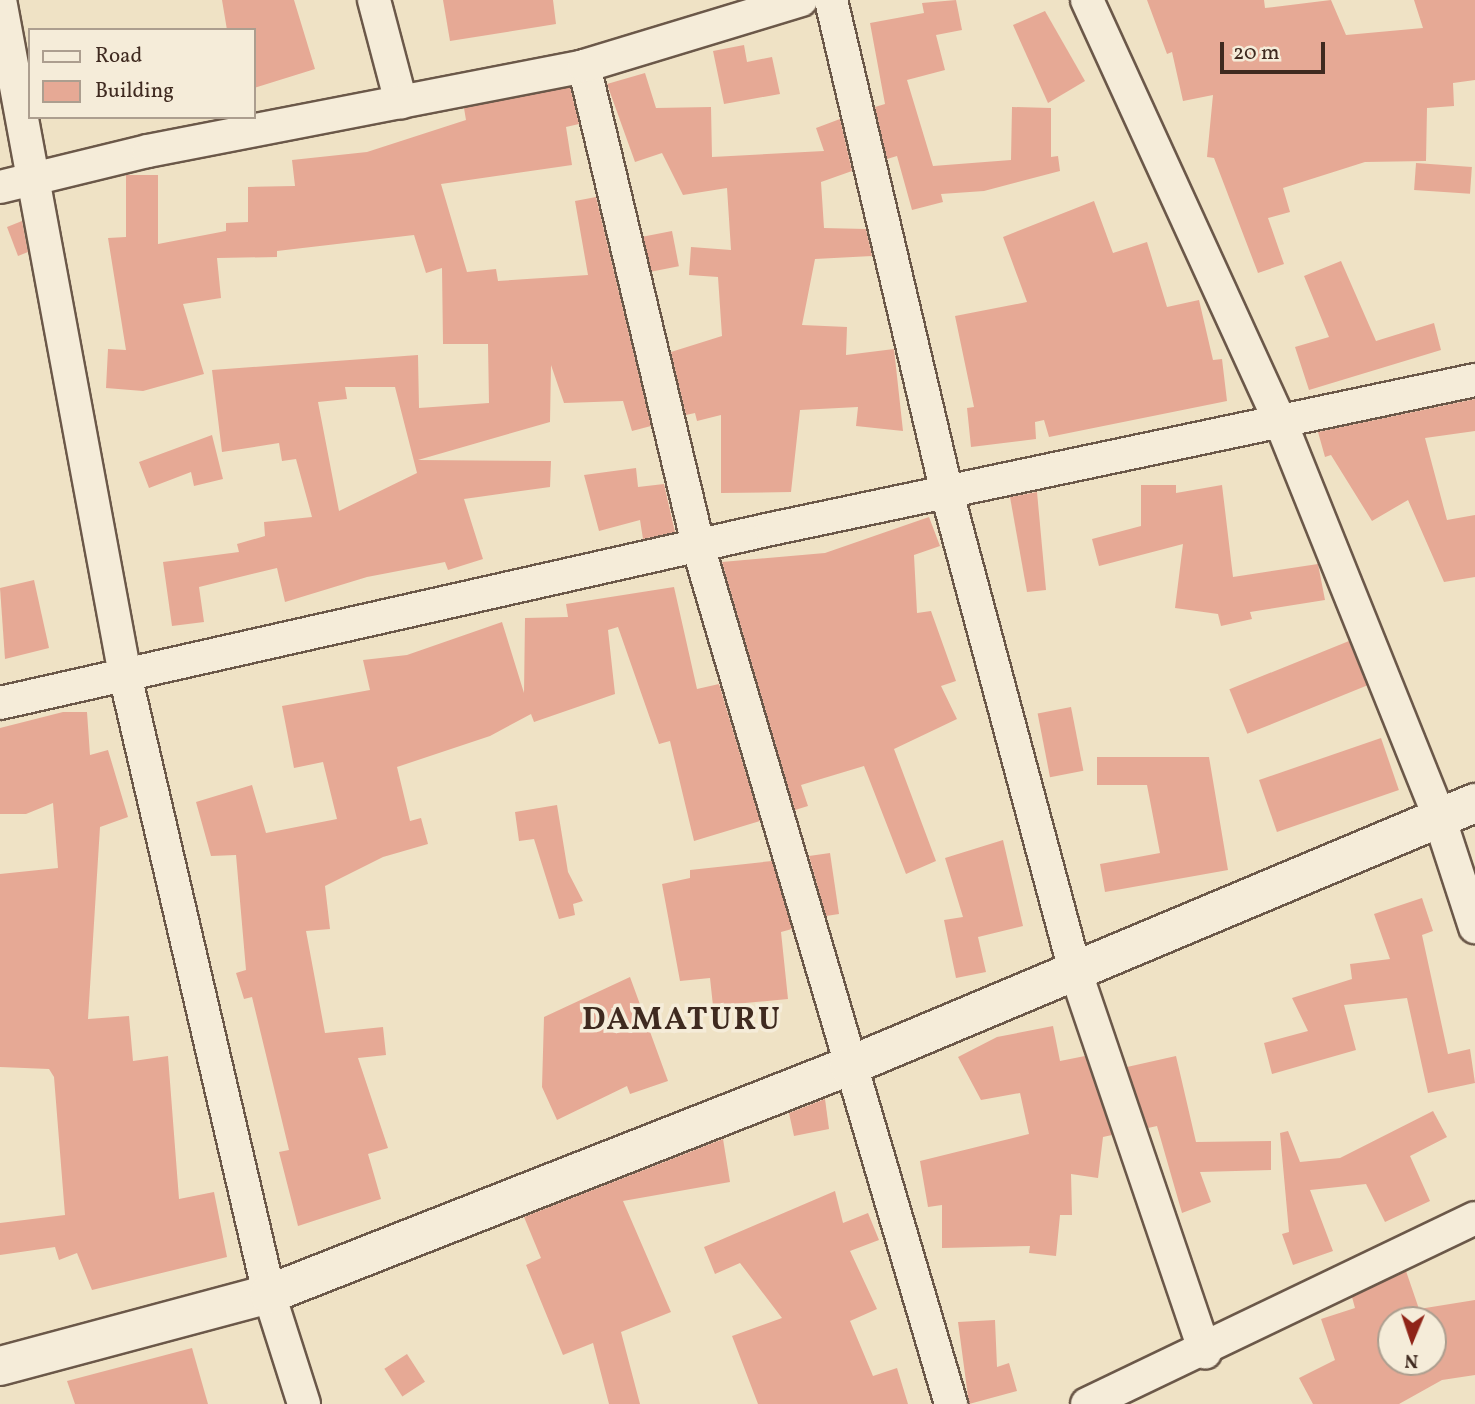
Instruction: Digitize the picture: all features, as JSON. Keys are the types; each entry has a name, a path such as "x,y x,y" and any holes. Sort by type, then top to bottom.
{"street":[{"path":"0,0 14,183 269,1294 304,1404"},
{"path":"374,0 401,102"},
{"path":"14,183 584,66 801,0"},
{"path":"831,0 947,493 1075,970 1205,1352"},
{"path":"1087,0 1281,423 1439,817 1475,927"},
{"path":"584,66 698,546 849,1066 951,1404"},
{"path":"0,703 698,546 1475,380"},
{"path":"0,1366 269,1294 849,1066 1475,803"},
{"path":"1087,1404 1205,1352 1475,1218"}],"building":[{"path":"222,0 294,0 315,69 256,87 256,28 227,28"},
{"path":"443,0 553,0 556,24 450,41"},
{"path":"956,0 962,30 936,35 945,70 907,80 933,166 1011,160 1012,107 1051,108 1051,157 1058,156 1060,171 984,191 941,194 943,202 912,210 897,156 887,159 875,107 885,104 870,23 924,13 922,3"},
{"path":"1147,0 1264,0 1265,8 1331,0 1346,35 1423,28 1414,0 1475,0 1475,80 1453,83 1454,106 1427,108 1426,161 1365,162 1283,188 1290,212 1268,218 1284,264 1258,273 1214,158 1207,157 1213,95 1183,101 1172,52 1167,54"},
{"path":"1045,11 1085,81 1048,103 1013,25"},
{"path":"744,45 747,62 772,57 780,94 724,104 713,51"},
{"path":"645,73 656,108 711,107 712,157 824,151 816,128 840,119 852,171 821,182 824,228 866,229 872,256 815,259 802,325 847,327 846,355 894,349 903,431 856,426 858,407 800,410 791,492 721,493 721,415 697,421 695,413 686,415 671,352 722,336 718,277 689,275 691,247 731,250 727,188 683,195 662,153 635,162 607,84"},
{"path":"570,87 579,124 566,127 572,165 441,184 467,272 496,269 498,281 588,275 575,201 596,197 651,426 632,431 623,401 564,403 551,365 550,422 418,460 551,461 550,487 464,499 483,559 448,570 445,562 367,577 285,602 277,568 199,587 204,622 172,626 163,562 239,552 237,544 265,536 264,522 312,517 296,459 282,461 279,443 222,452 212,370 418,355 419,408 489,403 488,344 443,344 442,268 426,273 414,235 277,251 277,257 217,258 221,298 183,304 204,374 143,391 106,388 108,349 126,350 108,238 126,237 126,175 158,175 158,244 226,231 226,223 248,222 248,187 295,186 292,160 367,152 466,120 464,108","holes":["345,387 395,387 417,473 339,511 318,402 347,399"]},
{"path":"1416,163 1472,167 1470,194 1414,190"},
{"path":"1094,201 1113,253 1147,242 1167,307 1199,300 1213,360 1222,359 1227,401 1049,437 1044,420 1035,422 1036,439 971,447 967,408 974,407 955,316 1027,302 1003,237"},
{"path":"22,221 28,252 18,256 7,227"},
{"path":"672,231 679,266 649,272 643,237"},
{"path":"1341,261 1376,341 1434,323 1441,350 1309,390 1295,347 1329,337 1304,276"},
{"path":"1475,399 1475,431 1425,438 1447,520 1475,515 1475,577 1444,582 1408,500 1372,521 1331,455 1325,457 1318,432"},
{"path":"212,435 223,479 194,486 191,472 149,488 139,462"},
{"path":"636,468 638,487 664,484 675,532 643,539 640,520 599,531 584,475"},
{"path":"1141,485 1176,485 1176,493 1222,485 1233,577 1318,564 1325,600 1250,612 1252,619 1221,626 1218,614 1175,608 1183,544 1099,566 1092,539 1141,526"},
{"path":"1037,492 1046,590 1027,592 1010,497"},
{"path":"929,517 940,546 914,555 917,613 931,611 956,681 941,686 957,719 894,749 936,861 906,874 864,766 801,785 808,806 795,810 722,562 825,553"},
{"path":"34,580 49,648 5,659 0,588"},
{"path":"674,587 697,689 719,684 760,821 694,841 670,741 659,744 618,627 608,630 615,694 534,722 531,714 490,736 397,767 410,821 421,818 428,844 383,857 325,886 330,929 306,931 325,1033 383,1027 386,1055 358,1058 388,1148 368,1154 381,1199 298,1226 279,1152 289,1150 252,997 244,999 236,973 246,970 236,855 211,856 196,802 252,785 266,833 337,819 323,762 294,768 282,706 370,690 363,660 407,655 502,622 524,693 525,618 568,617 566,604"},
{"path":"1349,641 1367,686 1247,734 1229,689"},
{"path":"1071,707 1083,771 1050,777 1038,713"},
{"path":"63,712 87,712 90,755 108,750 128,817 100,827 88,1019 129,1016 133,1061 168,1056 179,1199 214,1192 227,1257 92,1290 77,1253 59,1260 55,1247 0,1255 0,1223 65,1215 54,1077 49,1069 0,1067 0,874 58,868 53,803 26,814 0,814 0,728"},
{"path":"1381,738 1399,790 1277,832 1259,780"},
{"path":"1097,757 1209,757 1228,870 1105,892 1100,864 1160,853 1147,785 1097,785"},
{"path":"557,805 568,872 583,901 573,904 575,915 559,919 534,839 519,841 515,812"},
{"path":"1003,840 1023,926 978,937 986,972 956,978 944,920 963,917 945,858"},
{"path":"830,853 839,914 826,916 809,856"},
{"path":"772,861 792,929 781,932 788,999 713,1006 710,978 680,981 662,884 690,878 690,870"},
{"path":"1422,898 1433,931 1422,935 1448,1054 1470,1049 1475,1083 1428,1093 1407,998 1344,1005 1356,1050 1272,1074 1264,1043 1308,1031 1292,998 1352,979 1350,964 1390,959 1374,914"},
{"path":"630,977 668,1081 630,1094 627,1086 557,1120 542,1087 544,1017"},
{"path":"1053,1026 1060,1061 1085,1056 1112,1135 1103,1137 1098,1178 1071,1174 1072,1215 1060,1215 1056,1256 1029,1253 1030,1246 942,1248 942,1205 928,1207 920,1161 1029,1134 1020,1093 981,1100 958,1057 997,1037"},
{"path":"1176,1056 1196,1142 1271,1141 1271,1170 1200,1172 1211,1202 1182,1213 1157,1126 1148,1128 1127,1067"},
{"path":"825,1099 829,1129 794,1136 789,1113"},
{"path":"1433,1111 1447,1137 1410,1156 1430,1201 1385,1222 1366,1184 1310,1190 1333,1251 1293,1265 1282,1234 1289,1232 1280,1133 1288,1131 1300,1162 1340,1158"},
{"path":"723,1139 730,1182 623,1201 671,1312 621,1332 640,1404 609,1404 593,1343 563,1355 526,1265 541,1258 524,1217"},
{"path":"835,1191 843,1223 868,1213 879,1240 850,1251 877,1309 850,1321 873,1376 897,1368 908,1404 758,1404 732,1336 782,1318 740,1263 715,1274 704,1247"},
{"path":"1406,1271 1418,1306 1377,1306 1377,1376 1447,1376 1447,1306 1438,1306 1475,1300 1475,1375 1442,1380 1399,1404 1313,1404 1299,1378 1335,1360 1321,1319 1355,1308 1352,1297"},
{"path":"995,1320 997,1367 1009,1363 1017,1391 969,1404 958,1322"},
{"path":"192,1348 208,1404 75,1404 67,1381"},
{"path":"407,1354 425,1382 402,1396 384,1369"}],"district":[{"name":"DAMATURU","path":"682,1021"}]}
